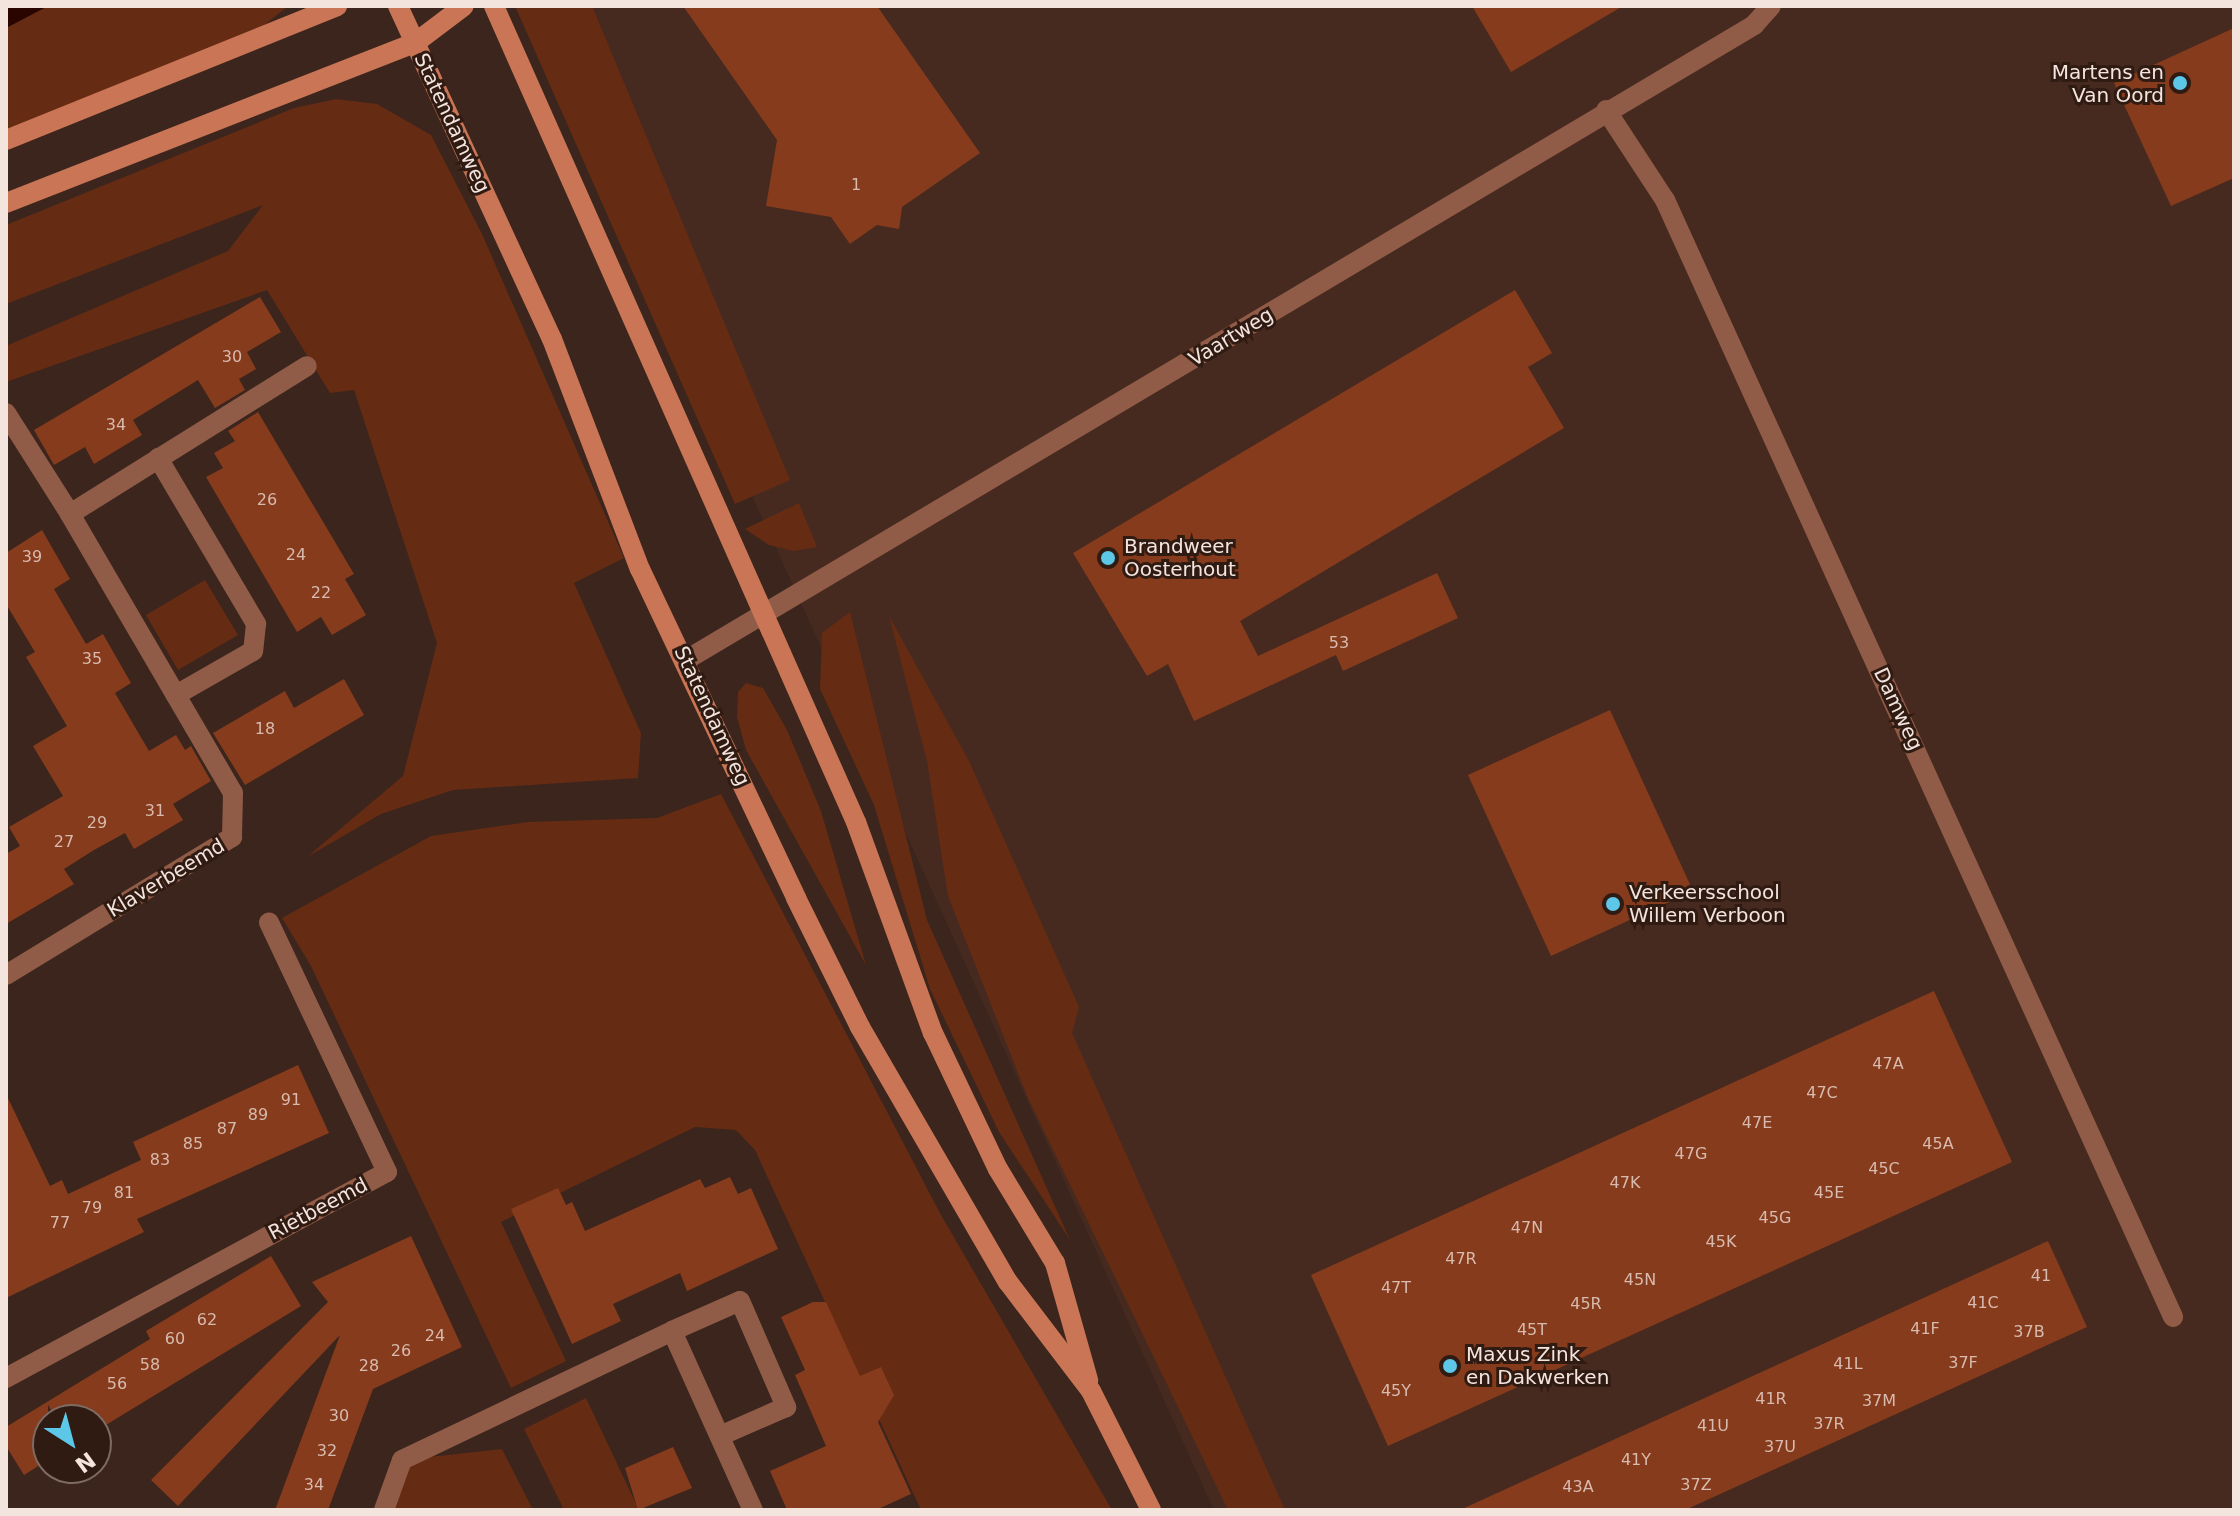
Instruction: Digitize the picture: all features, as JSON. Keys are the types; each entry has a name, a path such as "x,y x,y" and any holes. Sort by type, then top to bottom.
{"main road":[{"path":"6,140 337,6"},
{"name":"Statendamweg","path":"398,6 552,339 640,569 860,1027 1008,1282 1091,1391 1151,1510"},
{"path":"6,203 415,43 464,6"},
{"name":"Statendamweg","path":"494,6 856,822 933,1033 998,1169 1055,1263 1091,1391"}],"street":[{"name":"Vaartweg","path":"686,660 1606,110 1754,25 1771,6"},
{"name":"Damweg","path":"1606,110 1665,200 2173,1317"},
{"path":"70,514 307,366"},
{"name":"Klaverbeemd","path":"6,413 70,514 233,793 232,837 6,975"},
{"path":"158,458 256,624 253,651 176,695"},
{"name":"Rietbeemd","path":"6,1378 387,1172 269,922"},
{"path":"384,1510 402,1460 740,1301 786,1407 720,1436"},
{"path":"672,1331 753,1510"}],"shaded area":[{"path":"6,6 48,6 6,28"},
{"path":"48,6 288,6 262,27 6,132 6,28"},
{"path":"515,6 592,6 790,480 735,504"},
{"path":"529,6 2234,6 2234,1510 1214,1510"},
{"path":"336,99 377,104 431,135 482,234 624,558 574,583 641,733 638,778 453,790 381,814 307,857 403,776 437,643 354,390 330,393 267,290 6,382 6,346 228,251 263,205 6,304 6,225 294,108"},
{"path":"799,503 817,547 794,551 769,545 745,529"},
{"path":"205,580 238,635 178,670 146,615"},
{"path":"850,612 927,920 1070,1240 999,1132 930,989 874,805 820,689 822,633"},
{"path":"889,616 969,761 1079,1007 1072,1033 1285,1510 1228,1510 1028,1098 948,896 927,761"},
{"path":"746,683 763,688 787,730 821,811 866,965 746,750 737,717 738,692"},
{"path":"721,794 941,1215 1112,1510 921,1510 755,1150 736,1130 695,1127 501,1222 566,1361 511,1388 311,966 282,918 431,836 528,822 657,818"},
{"path":"586,1398 639,1510 564,1510 524,1429"},
{"path":"502,1449 533,1510 384,1510 402,1460"}],"building":[{"path":"683,6 877,6 980,153 902,207 899,229 877,225 850,244 831,217 766,206 777,140"},
{"path":"1472,6 1623,6 1511,72"},
{"path":"2234,28 2234,178 2171,206 2114,83"},
{"path":"1515,290 1552,353 1528,367 1564,428 1240,621 1258,656 1437,573 1458,618 1343,671 1336,655 1194,721 1168,664 1147,676 1073,553"},
{"path":"260,297 281,332 247,352 256,369 239,379 245,390 215,408 198,380 133,420 142,435 94,464 85,447 54,465 34,430"},
{"path":"258,412 354,574 345,579 366,615 332,635 321,617 297,632 206,477 223,468 214,453 235,441 228,431"},
{"path":"42,530 70,579 54,589 86,644 103,634 131,683 115,693 149,751 176,735 185,750 191,746 211,781 173,804 183,820 134,849 125,833 94,850 64,869 74,884 6,924 6,854 20,846 9,827 63,796 33,746 67,726 26,657 35,652 6,604 6,553"},
{"path":"344,679 364,715 245,785 213,733 285,691 294,708"},
{"path":"1610,710 1693,891 1551,956 1468,775"},
{"path":"1934,991 2012,1162 1388,1446 1311,1275"},
{"path":"298,1065 329,1133 137,1219 144,1232 6,1298 6,1094 50,1186 62,1180 68,1194 141,1160 133,1142"},
{"path":"730,1177 738,1194 751,1188 778,1249 687,1291 680,1273 613,1304 621,1321 572,1344 511,1209 558,1188 566,1205 572,1202 585,1231 700,1179 705,1188"},
{"path":"411,1236 462,1347 373,1389 328,1510 275,1510 340,1335 178,1506 151,1480 328,1302 312,1282"},
{"path":"2048,1241 2087,1327 1685,1510 1460,1510"},
{"path":"271,1256 301,1306 112,1421 112,1404 44,1404 150,1339 146,1331"},
{"path":"813,1302 826,1302 860,1376 881,1367 894,1395 878,1422 911,1494 876,1510 787,1510 770,1471 826,1446 795,1375 805,1370 781,1317"},
{"path":"32,1411 32,1470 24,1475 6,1446 6,1427"},
{"path":"673,1447 692,1488 638,1510 625,1468"}],"place":[{"name":"Martens en Van Oord","path":"2180,83"},
{"name":"Brandweer Oosterhout","path":"1108,558"},
{"name":"Verkeersschool Willem Verboon","path":"1613,904"},
{"name":"Maxus Zink en Dakwerken","path":"1450,1366"}]}
